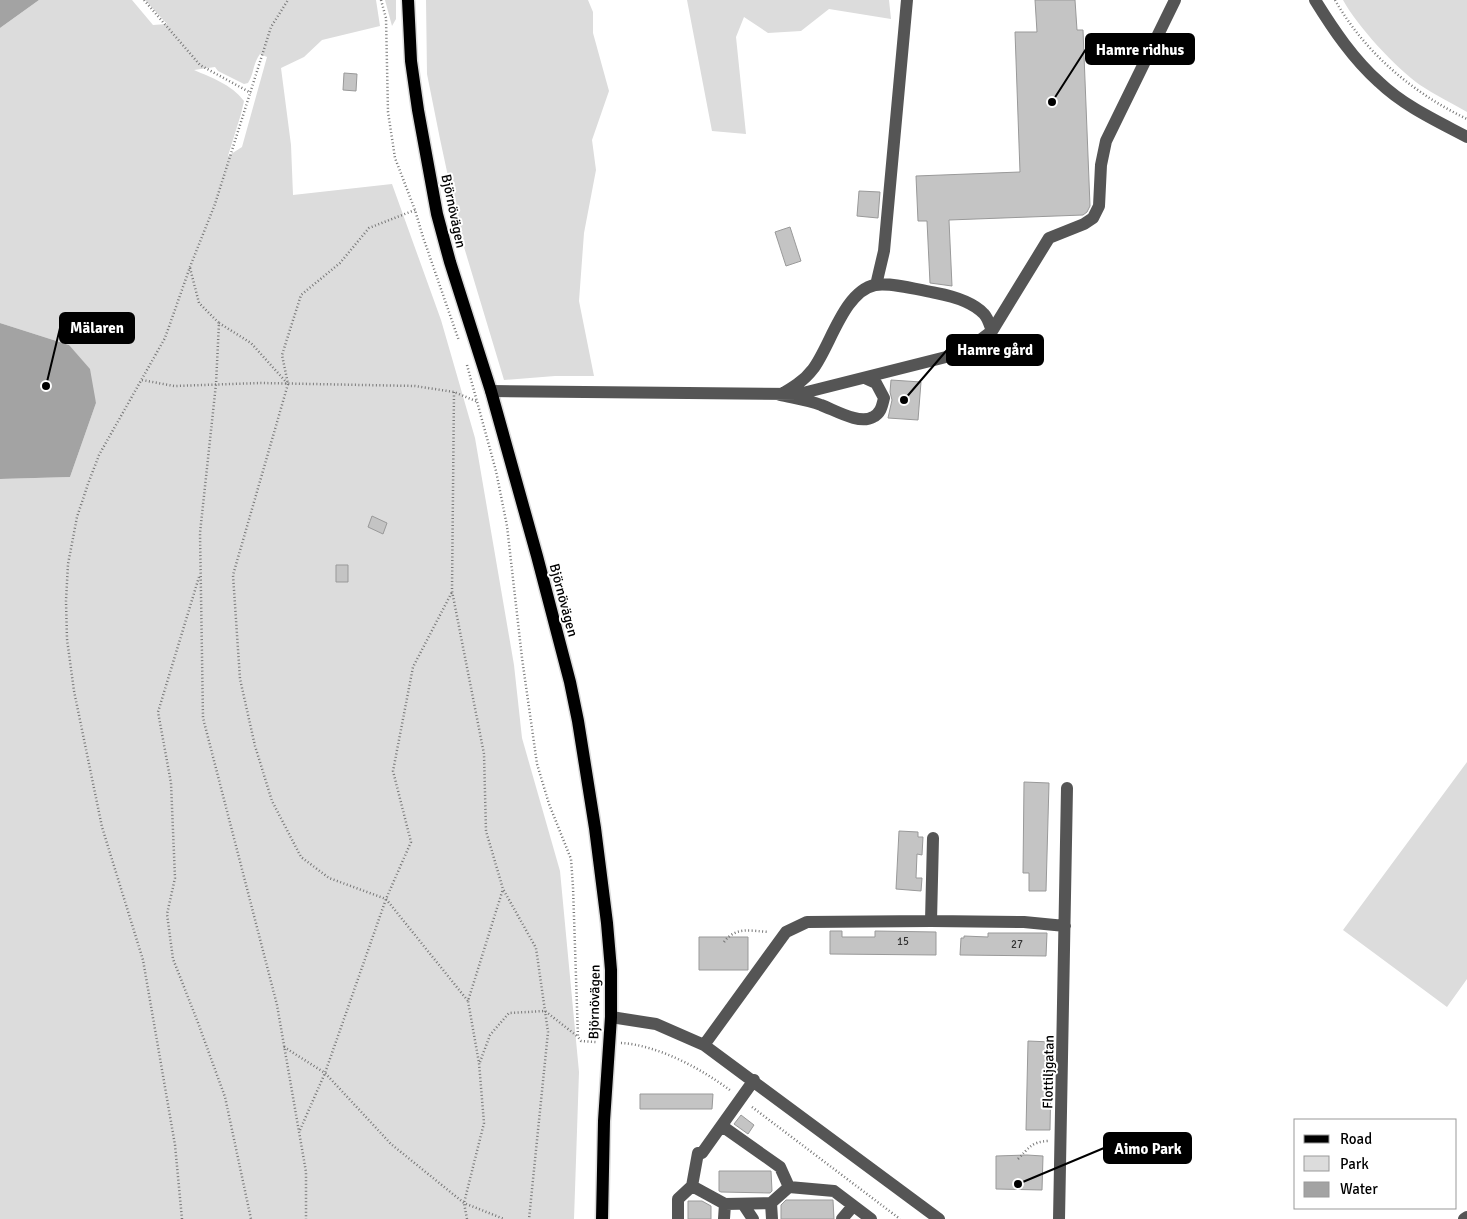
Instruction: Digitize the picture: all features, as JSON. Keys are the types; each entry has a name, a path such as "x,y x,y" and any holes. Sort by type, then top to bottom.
{"main road":[{"name":"Björnövägen","path":"408,0 411,60 437,214 450,262 491,391 537,556 570,682 578,721 595,828 611,970 612,1017 604,1121 602,1219"}],"street":[{"path":"876,285 884,251 908,0"},
{"path":"491,391 799,394 954,356 968,349 992,331 1049,238 1084,224 1093,218 1098,210 1100,206 1101,165 1106,141 1175,0"},
{"path":"1315,0 1328,22 1352,53 1379,82 1404,102 1467,137"},
{"path":"780,395 797,385 813,370 848,306 860,293 876,285 918,290 959,298 985,314 992,331"},
{"path":"780,395 820,405 851,417 865,420 872,418 880,412 884,398 876,383 865,378"},
{"name":"Flottiljgatan","path":"1059,1219 1062,1142 1067,788"},
{"path":"930,921 933,838"},
{"path":"704,1045 786,932 807,922 1024,922 1065,926"},
{"path":"612,1017 656,1024 704,1045 754,1080 939,1219"},
{"path":"678,1219 678,1199 692,1186 700,1153 722,1126 754,1080"},
{"path":"722,1126 780,1167 789,1188"},
{"path":"692,1186 725,1204 772,1203 789,1188 834,1191 871,1219"},
{"path":"772,1203 772,1219"},
{"path":"724,1219 725,1204"},
{"path":"743,1204 753,1219"},
{"path":"842,1219 853,1206"}],"path":[{"path":"144,0 200,64 251,94"},
{"path":"182,1219 175,1145 143,960 102,827 74,691 67,639 66,601 68,564 77,517 88,484 99,456 164,338 215,204 271,27 288,0"},
{"path":"1334,0 1358,35 1394,72 1442,107 1467,119"},
{"path":"415,210 369,228 340,263 301,295 282,355 288,384 233,575 240,680 255,746 272,801 301,857 329,878 386,899 468,1001"},
{"path":"190,267 200,303 220,323 251,343 288,384"},
{"path":"220,323 216,384 200,533 203,718 276,1005 306,1172 306,1219"},
{"path":"142,380 174,386 216,384 415,386 454,392 478,402"},
{"path":"454,392 452,591 484,754 486,831 503,889 536,948 548,1032 529,1219"},
{"path":"200,574 158,712 171,783 175,878 167,914 173,959 225,1097 252,1219"},
{"path":"299,1131 325,1073 386,899 410,842 393,772 413,667 452,591"},
{"path":"467,1219 464,1203 484,1123 479,1064 468,1001 503,889"},
{"path":"724,942 730,934 736,931 786,932"},
{"path":"479,1064 490,1035 510,1013 545,1011 578,1037"},
{"path":"284,1047 325,1073 391,1144 464,1203 504,1219"},
{"path":"1018,1159 1030,1146 1037,1142 1062,1142"}],"green space":[{"path":"39,0 132,0 153,25 167,24 145,0 376,0 380,26 322,40 304,57 281,68 291,145 293,195 392,184 441,320 475,438 514,665 522,738 560,871 579,1072 574,1219 0,1219 0,479 70,477 96,403 69,345 0,323 0,28","holes":["260,54 267,57 242,147 228,156 244,101 227,86 194,70 215,67 218,71 244,84 250,80"]},
{"path":"385,0 396,0 396,19 392,26"},
{"path":"426,0 588,0 593,12 593,33 609,91 592,140 596,170 584,233 579,301 594,376 555,376 504,380 461,237 440,139 427,74"},
{"path":"687,0 889,0 891,19 829,9 801,31 768,33 744,17 736,37 746,134 712,131"},
{"path":"1343,0 1467,0 1467,112 1410,78 1367,34"},
{"path":"1467,762 1467,979 1447,1007 1343,930"}],"water":[{"path":"0,0 39,0 0,28"},
{"path":"0,323 69,345 90,369 96,403 70,477 0,479"}],"building":[{"path":"1035,0 1075,0 1077,30 1083,30 1090,206 1083,215 949,220 952,286 930,283 927,221 918,221 916,176 1020,172 1015,32 1037,32"},
{"path":"344,73 357,74 356,91 343,90"},
{"path":"859,191 880,192 878,218 857,216"},
{"path":"790,227 801,261 786,266 775,232"},
{"path":"891,380 921,382 918,420 888,418 892,400 890,392"},
{"path":"372,516 387,523 383,534 368,527"},
{"path":"336,565 348,565 348,582 336,582"},
{"path":"1024,782 1049,783 1046,891 1029,891 1029,873 1023,873"},
{"path":"899,831 918,832 918,837 923,837 922,855 917,854 916,878 922,878 921,891 896,889"},
{"path":"830,931 842,931 842,937 875,937 875,931 936,932 936,955 830,954"},
{"path":"988,933 1047,933 1046,956 960,955 961,938 964,938 964,936 988,937"},
{"path":"699,937 748,937 748,970 699,970"},
{"path":"1028,1041 1051,1042 1050,1053 1045,1053 1045,1075 1051,1075 1050,1130 1026,1130"},
{"path":"640,1094 713,1094 712,1109 640,1109"},
{"path":"741,1115 754,1125 748,1134 734,1124"},
{"path":"996,1156 1043,1156 1042,1190 996,1189"},
{"path":"719,1171 771,1171 772,1191 770,1193 721,1192 719,1191"},
{"path":"786,1200 833,1200 834,1219 781,1219 781,1205"},
{"path":"688,1201 702,1201 711,1206 711,1219 688,1219"}],"place":[{"name":"Hamre ridhus","path":"1052,102"},
{"name":"Mälaren","path":"46,386"},
{"name":"Hamre gård","path":"904,400"},
{"name":"Aimo Park","path":"1018,1184"}]}
